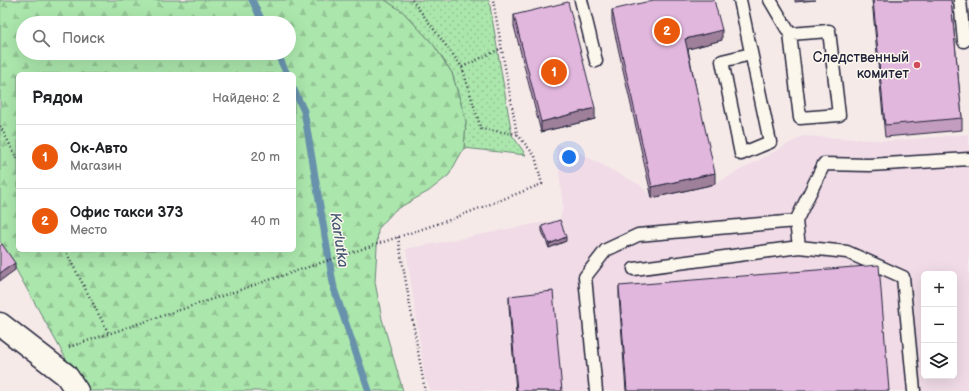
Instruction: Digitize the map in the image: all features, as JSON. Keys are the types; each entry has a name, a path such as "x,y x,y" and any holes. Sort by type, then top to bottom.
{"street":[{"path":"0,324 66,375 77,391"}],"lane":[{"path":"581,0 596,61"},
{"path":"740,0 770,142 741,154 722,62 751,54"},
{"path":"770,0 790,34 800,118 839,115 829,31 790,34"},
{"path":"960,0 964,41"},
{"path":"798,247 796,221 824,164 869,166 969,160"},
{"path":"596,391 585,276 606,250 638,235 796,221"},
{"path":"634,269 798,247 847,252 903,277 914,391"}],"path":[{"path":"412,0 462,67 481,129 517,134"},
{"path":"67,348 448,220 542,184 535,156 517,134 493,0"},
{"path":"462,67 502,48"},
{"path":"0,126 16,156"},
{"path":"398,237 425,391"},
{"path":"66,252 109,334"}],"shaded area":[{"path":"969,134 969,391 431,391 425,378 406,249 560,219 563,207 556,144 574,150 640,185 652,198 715,184 803,136 891,141"}],"green space":[{"path":"0,0 385,0 403,12 433,44 452,73 466,121 464,148 449,175 429,191 395,210 378,229 375,282 382,319 403,391 84,391 0,241"},
{"path":"385,0 489,0 512,135 526,155 464,148 466,121 452,73 433,44 403,12"}],"building":[{"path":"654,0 714,0 722,30 685,39 715,173 652,187 612,10"},
{"name":"Следственный комитет","path":"873,0 951,0 962,118 885,125"},
{"path":"568,2 595,108 541,122 514,15"},
{"path":"560,220 566,237 549,244 542,226"},
{"path":"2,244 15,263 0,273 0,246"},
{"path":"879,265 889,391 627,391 619,286"},
{"path":"553,291 562,391 517,391 509,296"}],"waterway":[{"name":"Karlutka","path":"252,0 260,16"},
{"name":"Karlutka","path":"280,60 286,72"},
{"name":"Karlutka","path":"296,94 304,111 334,289 369,391"}],"place":[{"name":"Офис такси 373","path":"667,31"},
{"name":"Следственный комитет","path":"917,65"},
{"name":"Ок-Авто","path":"554,72"}]}
